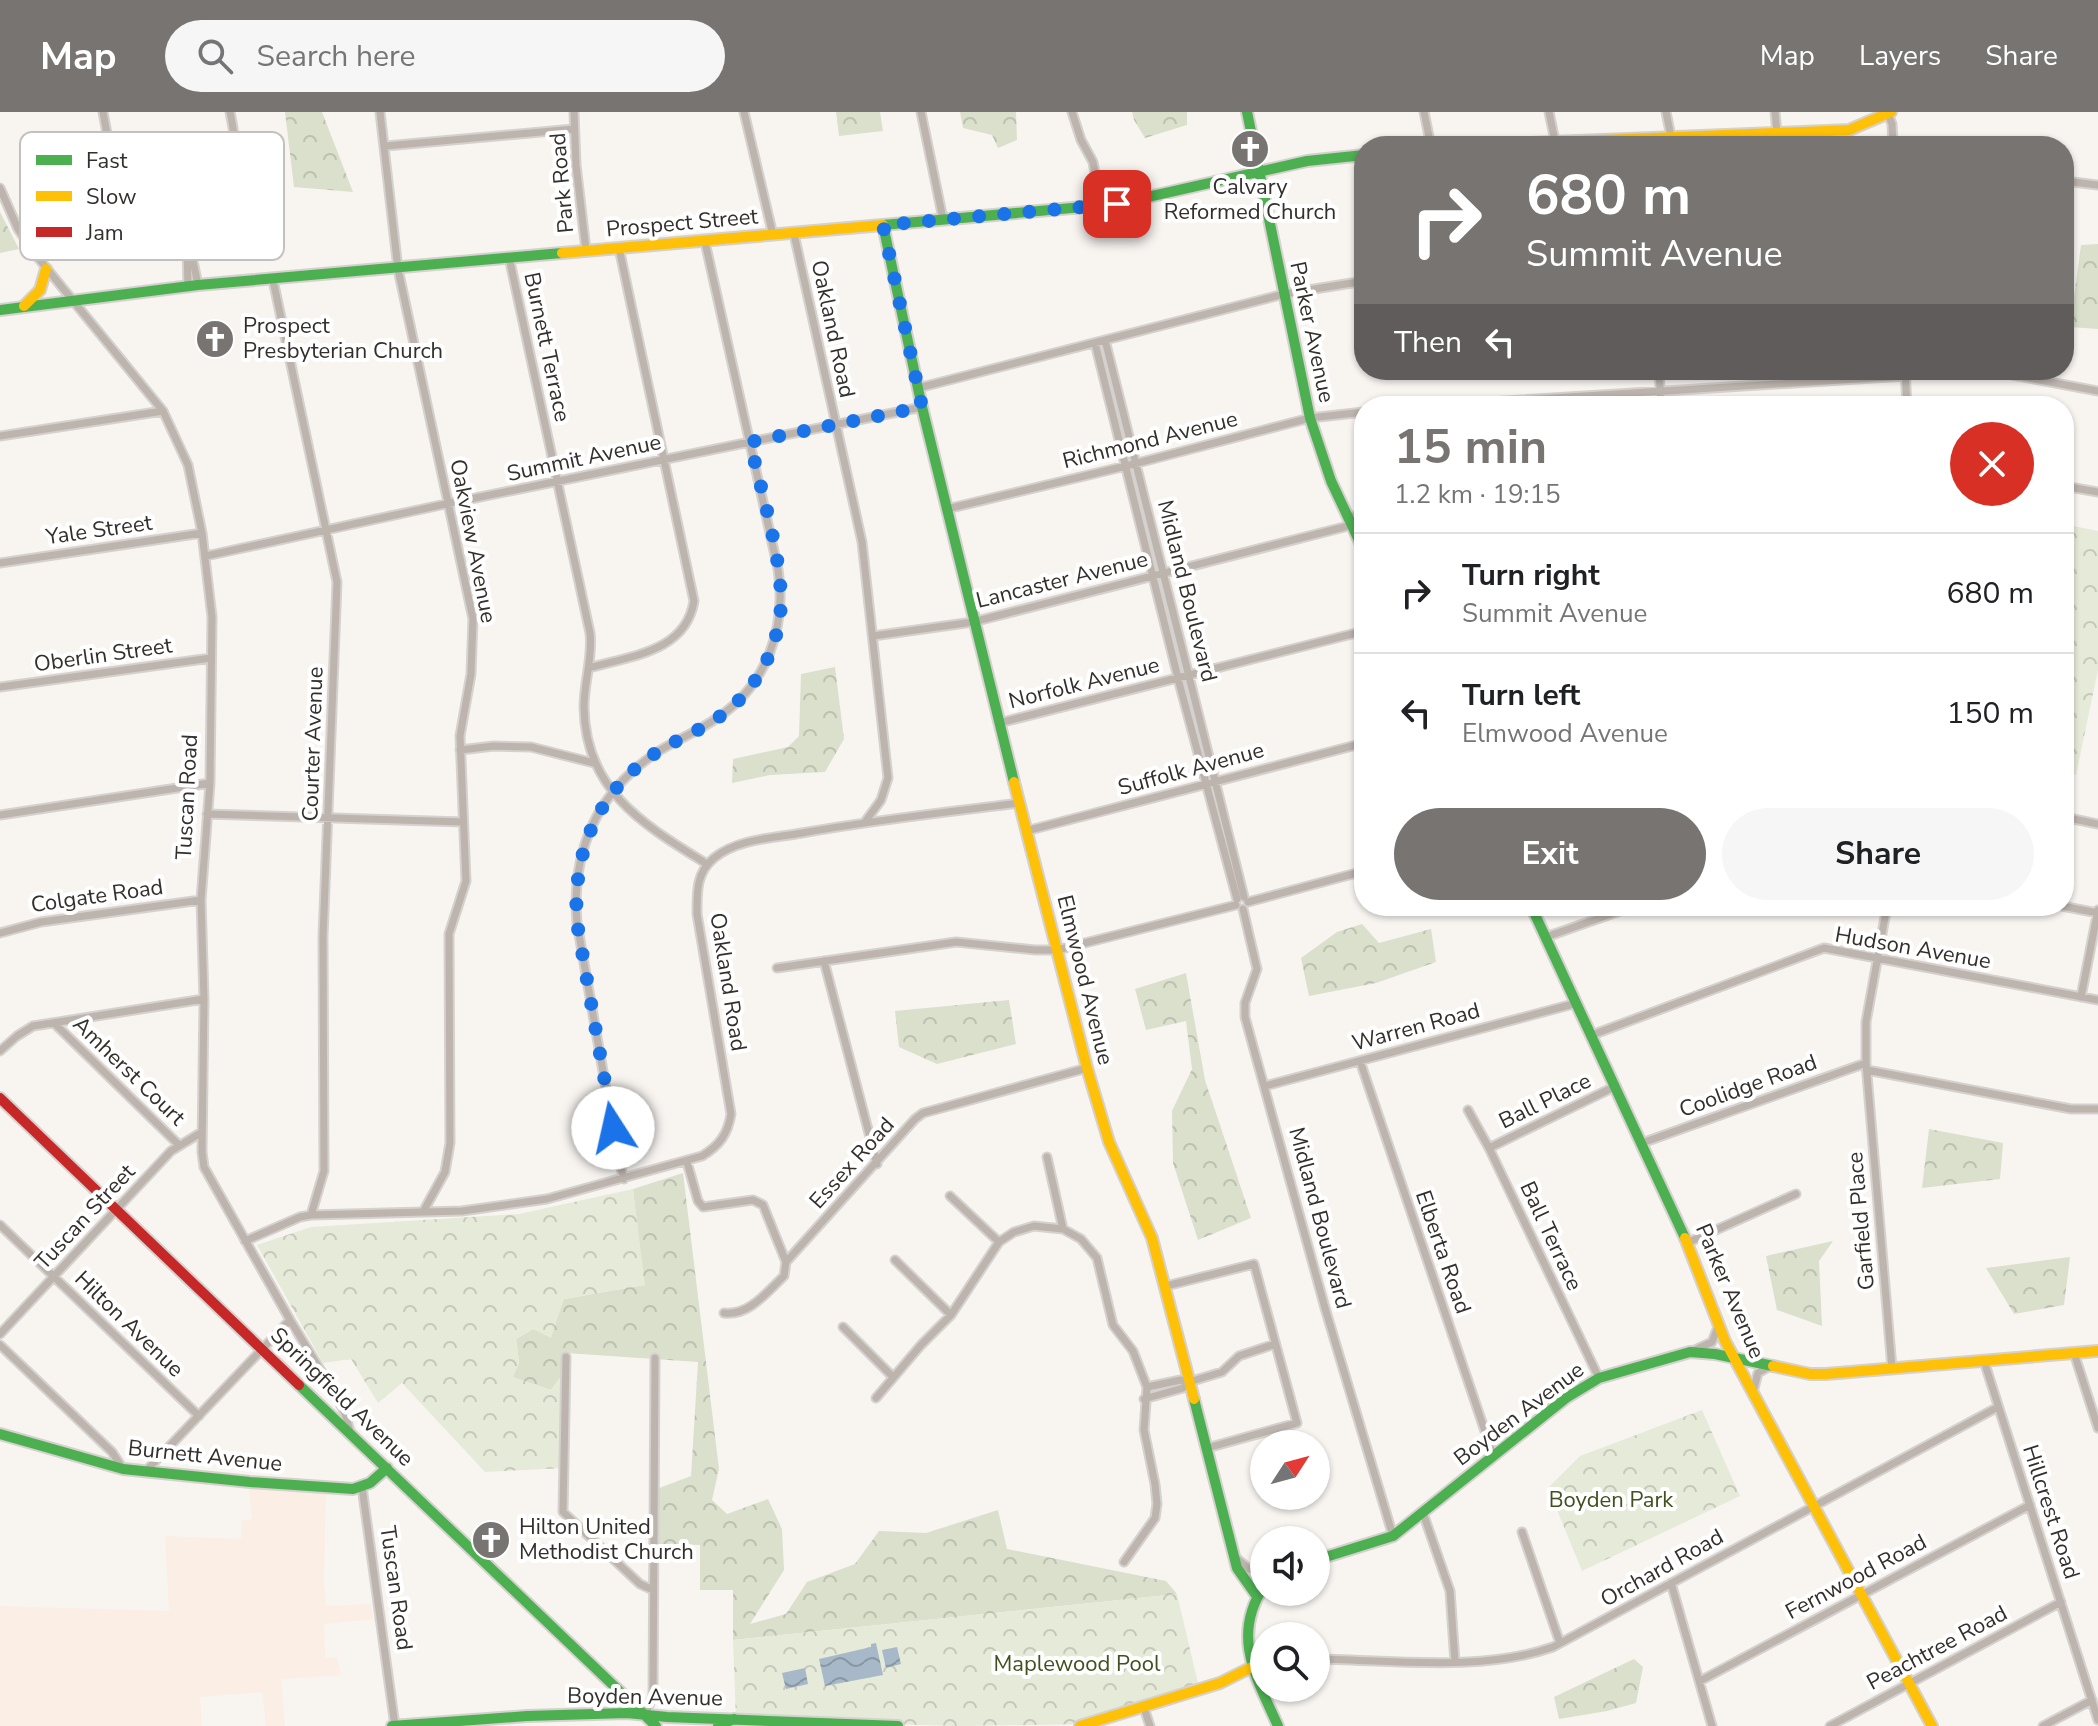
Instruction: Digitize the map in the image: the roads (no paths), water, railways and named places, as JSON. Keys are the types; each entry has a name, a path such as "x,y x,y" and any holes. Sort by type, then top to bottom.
{"street":[{"path":"103,112 107,132"},
{"path":"230,112 233,132"},
{"name":"Oakview Avenue","path":"380,112 398,269 473,619 471,674 460,750 466,881 449,934 448,1161 423,1212"},
{"name":"Park Road","path":"574,112 586,250"},
{"path":"744,112 773,235"},
{"path":"921,112 943,219"},
{"path":"1072,112 1081,140 1093,162 1101,206"},
{"name":"Parker Avenue","path":"1247,112 1310,418 1331,481 1354,529"},
{"path":"1424,112 1429,136"},
{"path":"1549,112 1554,136"},
{"path":"1666,112 1671,136"},
{"path":"1775,112 1777,133"},
{"path":"1698,136 1849,130 1890,113 1893,136"},
{"path":"386,146 574,129"},
{"name":"Prospect Street","path":"0,310 193,286 1101,206 1307,161 1354,156"},
{"path":"2074,182 2098,185"},
{"name":"Tuscan Road","path":"0,188 20,232"},
{"name":"Elmwood Avenue","path":"883,225 973,622 1087,1068 1109,1142 1152,1238 1233,1555 1241,1577 1250,1588"},
{"name":"Oakland Road","path":"794,234 862,542 888,778 881,800 865,822"},
{"path":"624,1179 577,923 575,899 579,862 585,842 612,792 658,752 733,707 753,684 768,658 778,629 780,584 705,242"},
{"path":"589,668 665,645 679,634 692,610 693,588 619,248"},
{"name":"Burnett Terrace","path":"509,257 590,633 584,707 588,744 594,763 612,792 654,831 707,864"},
{"name":"Tuscan Road","path":"40,260 149,390 163,411 188,465 206,556 212,617 210,783 201,900 204,999 202,1152 209,1179 332,1389 345,1413 350,1432"},
{"path":"190,260 193,286"},
{"path":"23,307 43,287 46,269"},
{"name":"Courter Avenue","path":"273,280 337,582 323,937 324,1171 311,1215"},
{"path":"918,388 1284,294 1354,283"},
{"name":"Midland Boulevard","path":"1105,340 1191,675 1257,969 1244,1010 1325,1308 1393,1536"},
{"name":"Midland Boulevard","path":"1095,343 1178,678 1242,902"},
{"path":"1659,380 1660,396"},
{"path":"1582,396 1810,380"},
{"path":"2046,380 2098,391"},
{"name":"Summit Avenue","path":"206,556 922,407"},
{"path":"0,436 163,411"},
{"name":"Richmond Avenue","path":"947,509 1310,418 1354,413"},
{"path":"2074,488 2098,492"},
{"name":"Lancaster Avenue","path":"873,636 973,622 1153,576 1354,519"},
{"name":"Yale Street","path":"0,563 202,533"},
{"name":"Norfolk Avenue","path":"999,723 1354,634"},
{"name":"Oberlin Street","path":"0,687 211,658"},
{"path":"460,750 494,746 531,747 594,763"},
{"name":"Suffolk Avenue","path":"1026,831 1354,746"},
{"path":"0,815 210,783"},
{"path":"707,864 725,850 738,845 865,822 1020,803"},
{"path":"207,814 463,822"},
{"path":"2074,819 2098,824"},
{"name":"Oakland Road","path":"245,1241 311,1215 462,1211 547,1199 687,1162 702,1156 719,1143 725,1135 731,1114 697,914 698,884 707,864"},
{"path":"777,968 956,942 1057,950 1354,874"},
{"name":"Colgate Road","path":"0,933 41,922 201,900"},
{"path":"2074,908 2098,912 2081,997"},
{"name":"Parker Avenue","path":"1536,916 1687,1243 1718,1325 1932,1726"},
{"path":"1546,937 1606,916"},
{"name":"Garfield Place","path":"1885,916 1866,1022 1866,1066 1892,1368"},
{"name":"Hudson Avenue","path":"1592,1035 1824,948 2098,1000"},
{"path":"824,961 877,1164"},
{"path":"0,1051 33,1026 204,999"},
{"name":"Warren Road","path":"1265,1086 1577,1003"},
{"name":"Amherst Court","path":"54,1023 178,1144"},
{"name":"Elberta Road","path":"1360,1061 1493,1455"},
{"path":"1866,1066 2071,1109 2098,1109"},
{"name":"Coolidge Road","path":"1642,1143 1866,1066"},
{"name":"Essex Road","path":"724,1313 748,1309 784,1276 786,1262 923,1113 1087,1068"},
{"name":"Ball Place","path":"1489,1148 1616,1086"},
{"name":"Springfield Avenue","path":"0,1098 656,1726"},
{"name":"Ball Terrace","path":"1468,1110 1599,1378"},
{"name":"Tuscan Street","path":"0,1334 178,1144 202,1132"},
{"path":"1047,1157 1063,1229"},
{"path":"687,1162 698,1201 703,1207 753,1200 763,1205 786,1262"},
{"path":"1687,1243 1796,1194"},
{"path":"950,1196 999,1242"},
{"name":"Hilton Avenue","path":"0,1225 199,1416"},
{"path":"876,1398 892,1376 951,1315 999,1242 1014,1232 1034,1226 1063,1229 1081,1239 1097,1258 1113,1325 1133,1351 1147,1387 1144,1430 1157,1504 1155,1518 1124,1562"},
{"path":"895,1260 951,1315"},
{"path":"1166,1286 1254,1264 1297,1423 1207,1448"},
{"path":"144,1472 290,1320"},
{"path":"1690,1352 1712,1342 1718,1325"},
{"path":"843,1327 892,1376"},
{"path":"1144,1399 1222,1372 1239,1356 1275,1344"},
{"path":"0,1345 112,1452 123,1469"},
{"name":"Boyden Avenue","path":"1330,1556 1393,1536 1566,1398 1599,1378 1690,1352 1810,1374 2098,1351"},
{"path":"2074,1353 2098,1428"},
{"path":"566,1357 563,1512 640,1584 653,1590"},
{"path":"645,1715 653,1696 655,1358"},
{"name":"Hillcrest Road","path":"1984,1361 2098,1720"},
{"path":"1753,1392 1758,1373 1771,1366"},
{"path":"1147,1387 1181,1380 1189,1382"},
{"name":"Orchard Road","path":"1330,1659 1455,1662 1526,1655 1560,1643 1998,1407"},
{"name":"Burnett Avenue","path":"0,1434 123,1469 311,1486 362,1487"},
{"path":"362,1487 387,1468"},
{"name":"Tuscan Road","path":"362,1487 393,1726"},
{"name":"Fernwood Road","path":"1700,1681 2030,1505"},
{"path":"1423,1513 1450,1591 1455,1662"},
{"path":"1522,1532 1560,1643"},
{"path":"1233,1555 1250,1569"},
{"path":"1671,1583 1712,1726"},
{"name":"Peachtree Road","path":"1830,1726 2061,1602"},
{"path":"1250,1656 1246,1635 1252,1606"},
{"path":"1080,1726 1226,1681 1250,1668"},
{"path":"2043,1726 2092,1700"},
{"path":"1267,1702 1278,1726"},
{"path":"1144,1708 1150,1726"},
{"name":"Boyden Avenue","path":"393,1726 544,1715 627,1713 898,1726"},
{"path":"718,1726 734,1719"}],"water":[{"path":"876,1643 883,1675 825,1686 819,1659 871,1647"},
{"path":"897,1647 901,1664 886,1668 882,1650"},
{"path":"805,1668 808,1684 786,1689 782,1673"}],"place":[{"name":"Calvary Reformed Church","path":"1250,149"},
{"name":"Prospect Presbyterian Church","path":"215,339"},
{"name":"Hilton United Methodist Church","path":"491,1540"}],"park label":[{"name":"Boyden Park","path":"1611,1500"},
{"name":"Maplewood Pool","path":"1077,1664"}]}
